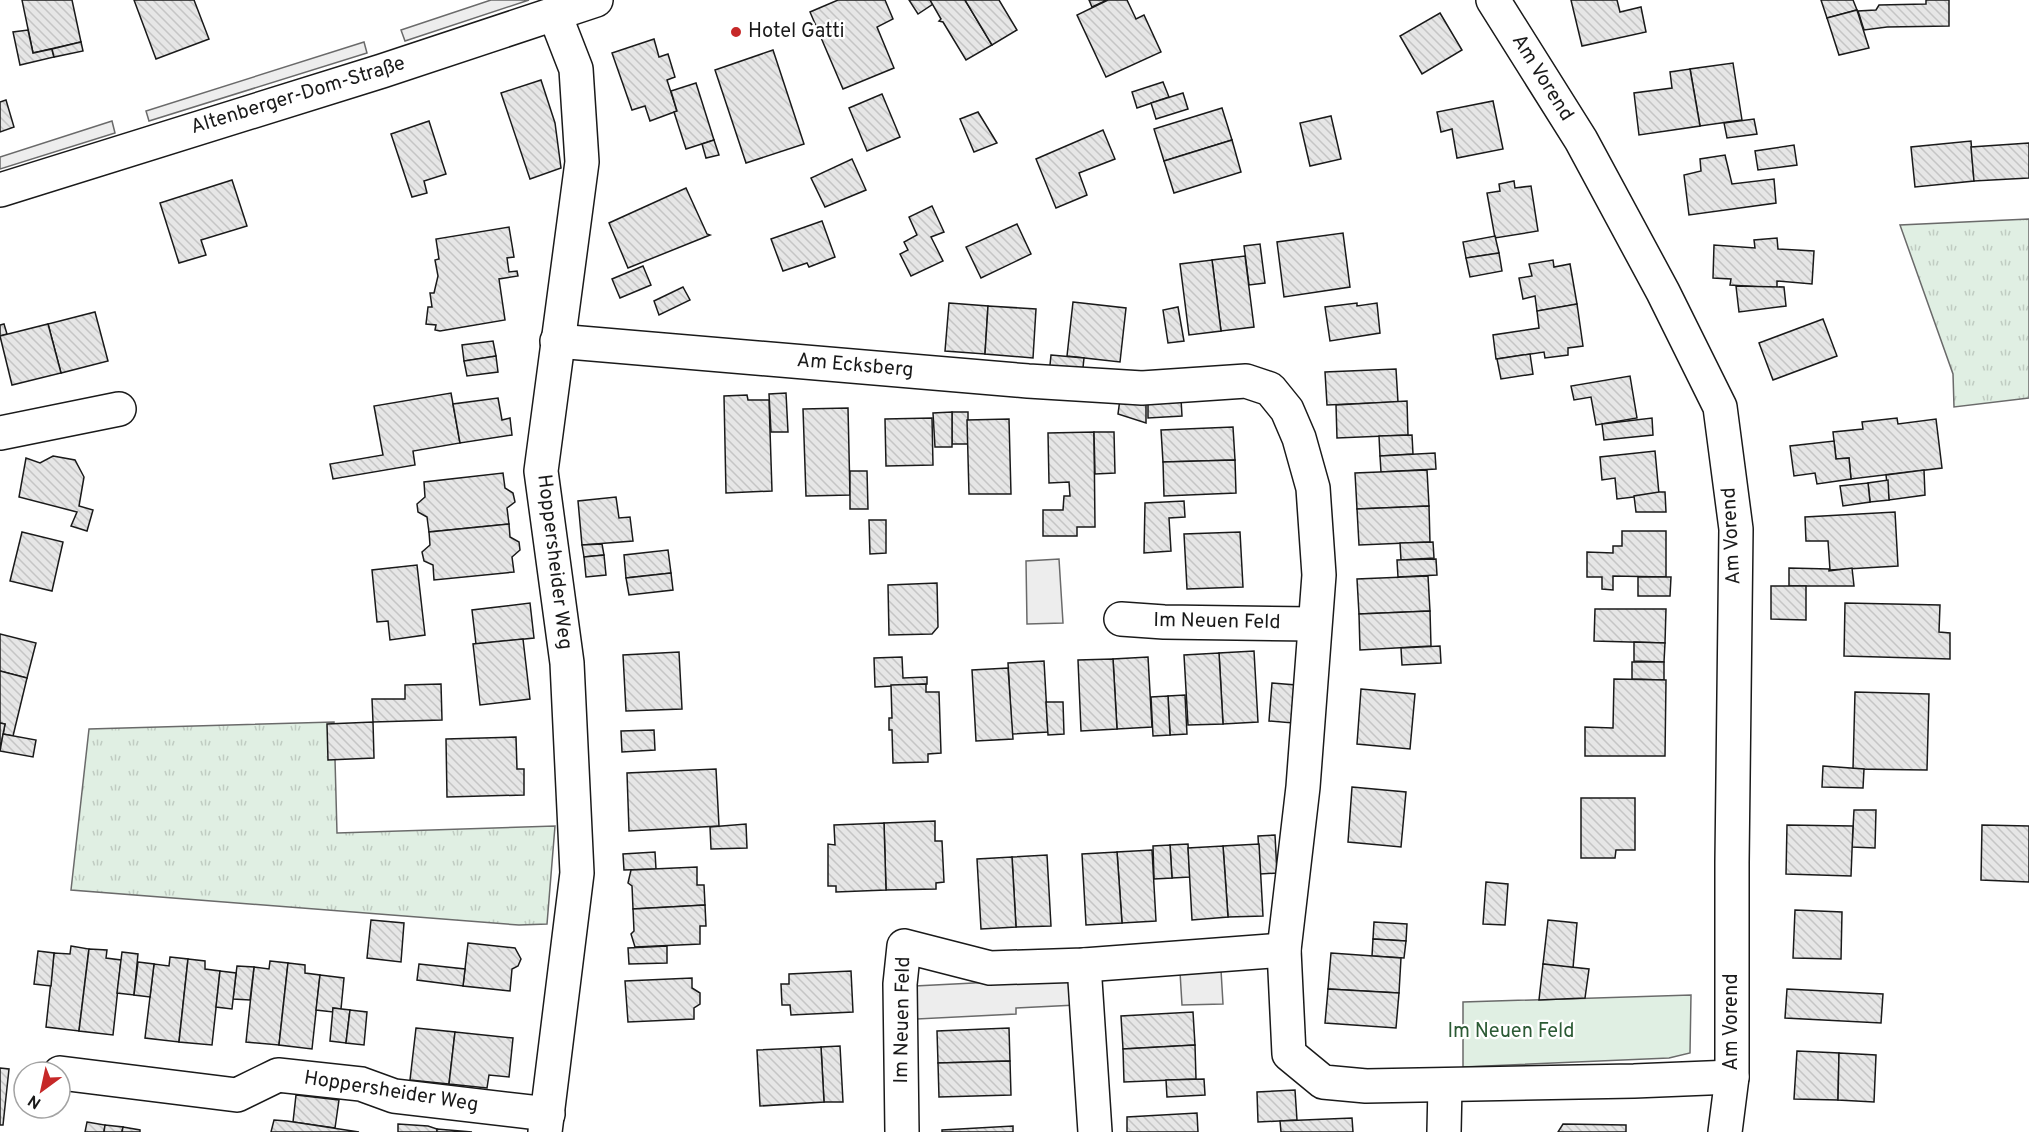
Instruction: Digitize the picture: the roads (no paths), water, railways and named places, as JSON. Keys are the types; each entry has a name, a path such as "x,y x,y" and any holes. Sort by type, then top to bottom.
{"street":[{"name":"Altenberger-Dom-Straße","path":"0,190 555,15 596,0"},
{"name":"Am Vorend","path":"1493,0 1581,140 1663,292 1720,407 1736,529 1732,1077 1725,1132"},
{"name":"Hoppersheider Weg","path":"72,1074 237,1095 278,1075 361,1084 394,1096 546,1123 577,873 567,663 541,471 582,162 576,69 555,15"},
{"name":"Am Ecksberg","path":"557,341 1028,381 1153,388 1246,381 1270,389 1287,410 1299,438 1313,488 1319,575 1314,624"},
{"path":"0,433 119,409"},
{"name":"Im Neuen Feld","path":"1121,619 1164,622 1314,624"},
{"path":"1314,624 1303,787 1284,950 1289,1054 1323,1082 1366,1086 1732,1077"},
{"name":"Im Neuen Feld","path":"902,1132 900,984 904,946 990,969 1084,965 1284,950"},
{"path":"1084,965 1095,1132"},
{"path":"1444,1132 1445,1085"}],"place":[{"name":"Hotel Gatti","path":"736,32"}]}
